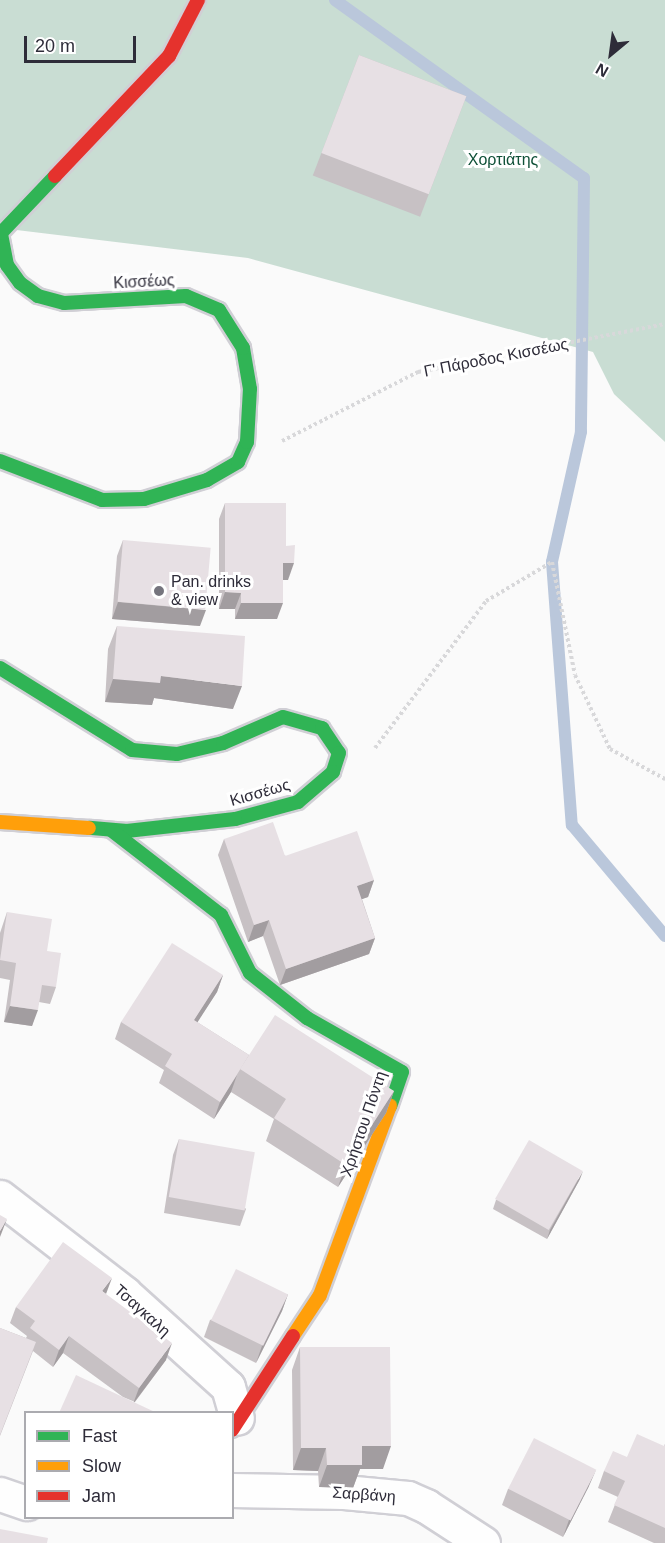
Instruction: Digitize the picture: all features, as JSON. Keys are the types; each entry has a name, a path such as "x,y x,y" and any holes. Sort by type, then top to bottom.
{"street":[{"name":"Κισσέως","path":"198,0 169,56 1,233 7,264 20,283 38,296 64,303 186,296 219,310 243,348 250,389 247,442 238,462"},
{"path":"0,461 102,500 144,499 207,480 238,462"},
{"path":"0,668 132,750 177,754 223,743 283,717 322,728 339,753"},
{"name":"Κισσέως","path":"0,822 111,830 235,819 298,802 333,772 339,753"},
{"name":"Χρήστου Πόντη","path":"111,830 221,915 250,973 308,1018 402,1072 320,1295 235,1424"},
{"name":"Τσαγκαλη","path":"0,1197 124,1293 228,1387 233,1411"},
{"name":"Σαρβάνη","path":"234,1490 344,1492 408,1498 426,1506 483,1543"},
{"path":"0,1494 24,1502"}],"path":[{"name":"Γ' Πάροδος Κισσέως","path":"238,462 418,372 665,324"},
{"path":"339,753 365,762 486,601 552,562 575,675 610,749 665,779"}],"green space":[{"name":"Χορτιάτης","path":"0,0 665,0 665,442 614,394 593,352 248,258 0,228"}],"building":[{"path":"359,55 466,96 429,194 321,153"},
{"path":"225,503 286,503 286,546 295,545 294,563 283,563 283,603 241,603 241,593 225,592"},
{"name":"Pan. drinks & view","path":"123,540 211,548 205,609 118,602"},
{"path":"117,626 245,636 242,686 161,676 160,683 113,679"},
{"path":"273,822 285,856 357,831 374,880 357,886 375,938 286,969 269,920 254,925 224,839"},
{"path":"7,912 52,919 47,951 61,953 56,987 42,985 38,1010 10,1006 16,963 0,960"},
{"path":"172,943 223,975 194,1020 249,1055 220,1102 165,1066 172,1054 121,1022"},
{"path":"275,1015 394,1091 346,1165 274,1118 286,1099 240,1069"},
{"path":"179,1139 255,1152 245,1210 169,1197"},
{"path":"529,1140 583,1171 549,1230 495,1199"},
{"path":"0,1215 7,1219 0,1231"},
{"path":"63,1242 112,1278 102,1291 172,1343 139,1388 69,1336 59,1350 30,1328 35,1321 16,1307"},
{"path":"236,1269 288,1294 263,1346 211,1320"},
{"path":"0,1328 36,1342 0,1435"},
{"path":"300,1347 390,1347 391,1446 362,1446 362,1465 327,1465 326,1448 301,1448"},
{"path":"76,1375 153,1411 60,1411"},
{"path":"637,1434 664,1446 665,1444 665,1528 614,1505 625,1481 604,1471 613,1451 627,1457"},
{"path":"534,1438 596,1470 570,1521 508,1489"},
{"path":"0,1529 48,1538 47,1543 0,1543"}],"waterway":[{"path":"335,0 584,178 581,432 552,562 572,825 665,936"}],"traffic: fast":[{"path":"0,461 102,500 144,499 207,480 238,462 247,442 250,389 243,348 219,310 186,296 64,303 38,296 20,283 7,265 1,233 55,176"},
{"path":"0,668 132,750 177,754 223,743 283,717 322,728 339,753 333,772 298,802 235,819 127,831 89,828"},
{"path":"111,830 221,915 250,973 307,1018 402,1072 390,1106"}],"traffic: slow":[{"path":"0,822 89,828"},
{"path":"293,1336 320,1295 390,1106"}],"traffic: jam":[{"path":"55,176 169,56 198,0"},
{"path":"234,1427 293,1336"}],"place":[{"name":"Pan. drinks & view","path":"159,591"}]}
